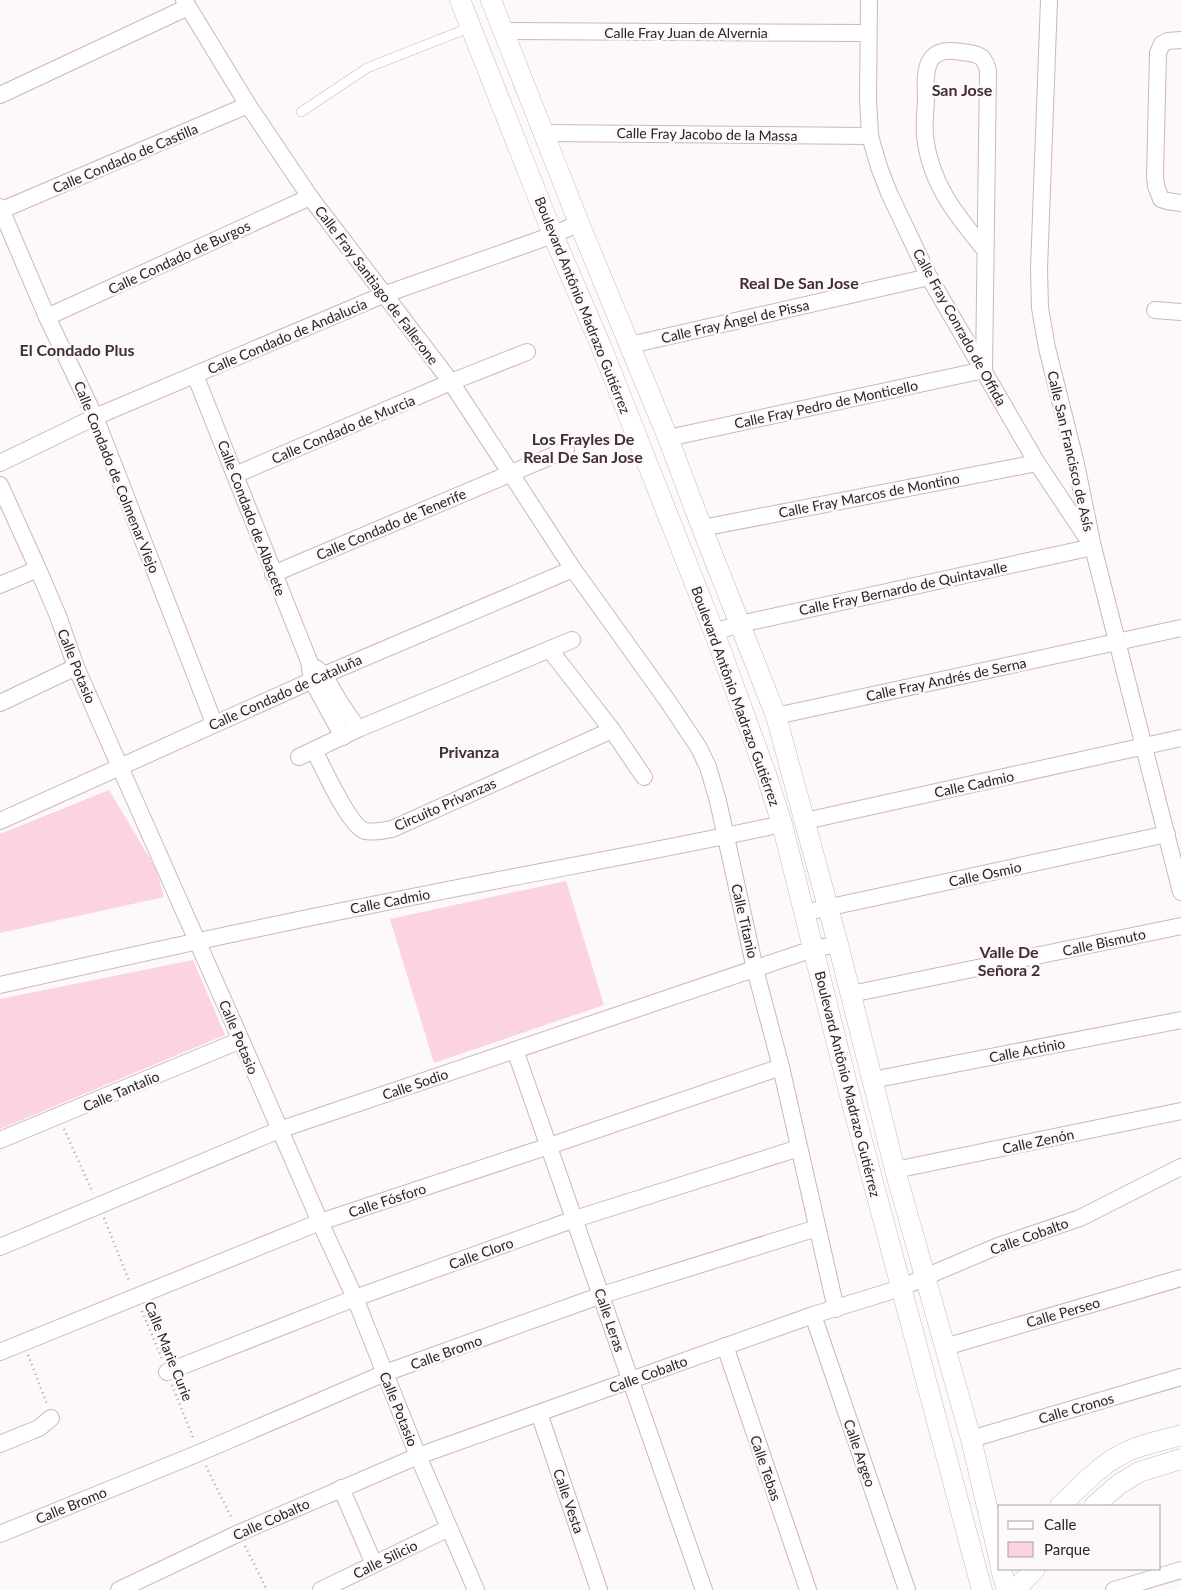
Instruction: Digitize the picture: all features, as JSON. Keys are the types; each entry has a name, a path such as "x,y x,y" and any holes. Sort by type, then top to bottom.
{"street":[{"name":"Boulevard Antônio Madrazo Gutiérrez","path":"460,0 553,234 601,346 754,736 782,824 803,913 980,1589"},
{"name":"Boulevard Antônio Madrazo Gutiérrez","path":"491,0 579,223 668,438 776,716 838,944 895,1170 971,1439 998,1554"},
{"name":"Calle Fray Conrado de Offida","path":"869,0 868,99 870,136 889,193 929,277 1037,463 1093,546"},
{"name":"Calle San Francisco de Asís","path":"1050,0 1039,269 1040,308 1047,348 1076,464 1093,546 1181,892"},
{"path":"0,95 186,4"},
{"name":"Calle Fray Santiago de Fallerone","path":"186,4 248,105 310,197 451,382 573,569"},
{"name":"Calle Fray Juan de Alvernia","path":"503,31 868,33"},
{"path":"1181,40 1168,41 1162,44 1158,53 1155,176 1156,186 1161,199 1168,202 1181,202"},
{"path":"984,370 989,78 985,62 981,57 975,53 951,50 934,55 928,64 926,75 925,134 927,148 941,190 952,208 985,250"},
{"name":"Calle Condado de Castilla","path":"1,208 248,105"},
{"name":"Calle Fray Jacobo de la Massa","path":"543,132 870,136"},
{"name":"Calle Condado de Burgos","path":"48,317 310,197"},
{"name":"Calle Condado de Colmenar Viejo","path":"1,208 48,317 95,417 214,723"},
{"name":"Calle Condado de Andalucía","path":"0,463 95,417 383,295 579,223"},
{"name":"Calle Fray Ángel de Pissa","path":"630,345 929,277"},
{"path":"1155,310 1181,312"},
{"name":"Calle Condado de Murcia","path":"235,475 451,382 526,352"},
{"name":"Calle Fray Pedro de Monticello","path":"668,438 984,370"},
{"name":"Calle Condado de Albacete","path":"195,375 308,662 318,677"},
{"name":"Calle Condado de Tenerife","path":"273,574 566,450"},
{"name":"Calle Fray Marcos de Montino","path":"702,528 1037,463"},
{"name":"Calle Potasio","path":"0,485 58,616 76,668 355,1298 384,1374 476,1590"},
{"name":"Calle Fray Bernardo de Quintavalle","path":"714,632 740,624 1093,546"},
{"path":"0,585 38,569"},
{"name":"Calle Condado de Cataluña","path":"0,821 318,677 573,569"},
{"name":"Calle Titanio","path":"573,569 667,700 699,748 708,767 726,836 755,969 781,1067 836,1309"},
{"name":"Calle Fray Andrés de Serna","path":"776,716 1181,628"},
{"path":"299,757 358,729 572,640"},
{"path":"550,650 612,730 644,777"},
{"path":"0,703 76,668"},
{"path":"318,677 339,701 358,729"},
{"path":"318,677 342,737"},
{"name":"Circuito Privanzas","path":"314,750 353,821 364,831 372,832 392,828 612,730"},
{"name":"Calle Cadmio","path":"805,822 1181,738"},
{"name":"Calle Cadmio","path":"0,984 423,894 782,824"},
{"name":"Calle Osmio","path":"803,913 1167,834"},
{"name":"Calle Bismuto","path":"851,994 1181,926"},
{"name":"Calle Sodio","path":"0,1247 279,1130 813,949 838,944"},
{"name":"Calle Actinio","path":"872,1080 1181,1020"},
{"name":"Calle Tantalio","path":"0,1140 241,1040"},
{"name":"Calle Leras","path":"515,1050 704,1590"},
{"name":"Calle Fósforo","path":"0,1352 320,1222 781,1067"},
{"name":"Calle Zenón","path":"895,1170 1181,1111"},
{"name":"Calle Cloro","path":"167,1372 355,1298 575,1219 799,1148"},
{"name":"Calle Cobalto","path":"119,1590 239,1533 418,1456 813,1315 901,1288 998,1246 1080,1218 1181,1167"},
{"name":"Calle Bromo","path":"0,1534 199,1453 384,1374 602,1295 817,1228"},
{"name":"Calle Perseo","path":"946,1347 1181,1278"},
{"name":"Calle Argeo","path":"813,1315 907,1590"},
{"name":"Calle Tebas","path":"725,1346 808,1590"},
{"name":"Calle Cronos","path":"971,1439 1181,1377"},
{"name":"Calle Vesta","path":"539,1413 599,1590"},
{"path":"0,1444 39,1428 51,1418"},
{"path":"1061,1505 1110,1461 1132,1450 1181,1435"},
{"path":"1095,1505 1118,1485 1139,1472 1181,1459"},
{"path":"341,1488 374,1564"},
{"name":"Calle Silicio","path":"321,1590 449,1528"},
{"path":"980,1589 999,1570"},
{"path":"1002,1570 1007,1590"},
{"path":"1016,1590 1034,1570"},
{"path":"1114,1590 1181,1570"}],"lane":[{"path":"301,112 367,68 471,27"}],"path":[{"name":"Calle Marie Curie","path":"59,1116 136,1297 199,1453 267,1590"},
{"path":"22,1342 42,1390 51,1418"}],"green space":[{"path":"109,790 156,869 164,897 0,933 0,834"},
{"path":"566,881 604,1005 434,1063 390,919"},
{"path":"193,960 225,1035 0,1129 0,999"}],"district":[{"name":"San Jose","path":"962,89"},
{"name":"Real De San Jose","path":"799,282"},
{"name":"El Condado Plus","path":"77,349"},
{"name":"Los Frayles De Real De San Jose","path":"583,447"},
{"name":"Privanza","path":"469,751"},
{"name":"Valle De Señora 2","path":"1009,960"}]}
